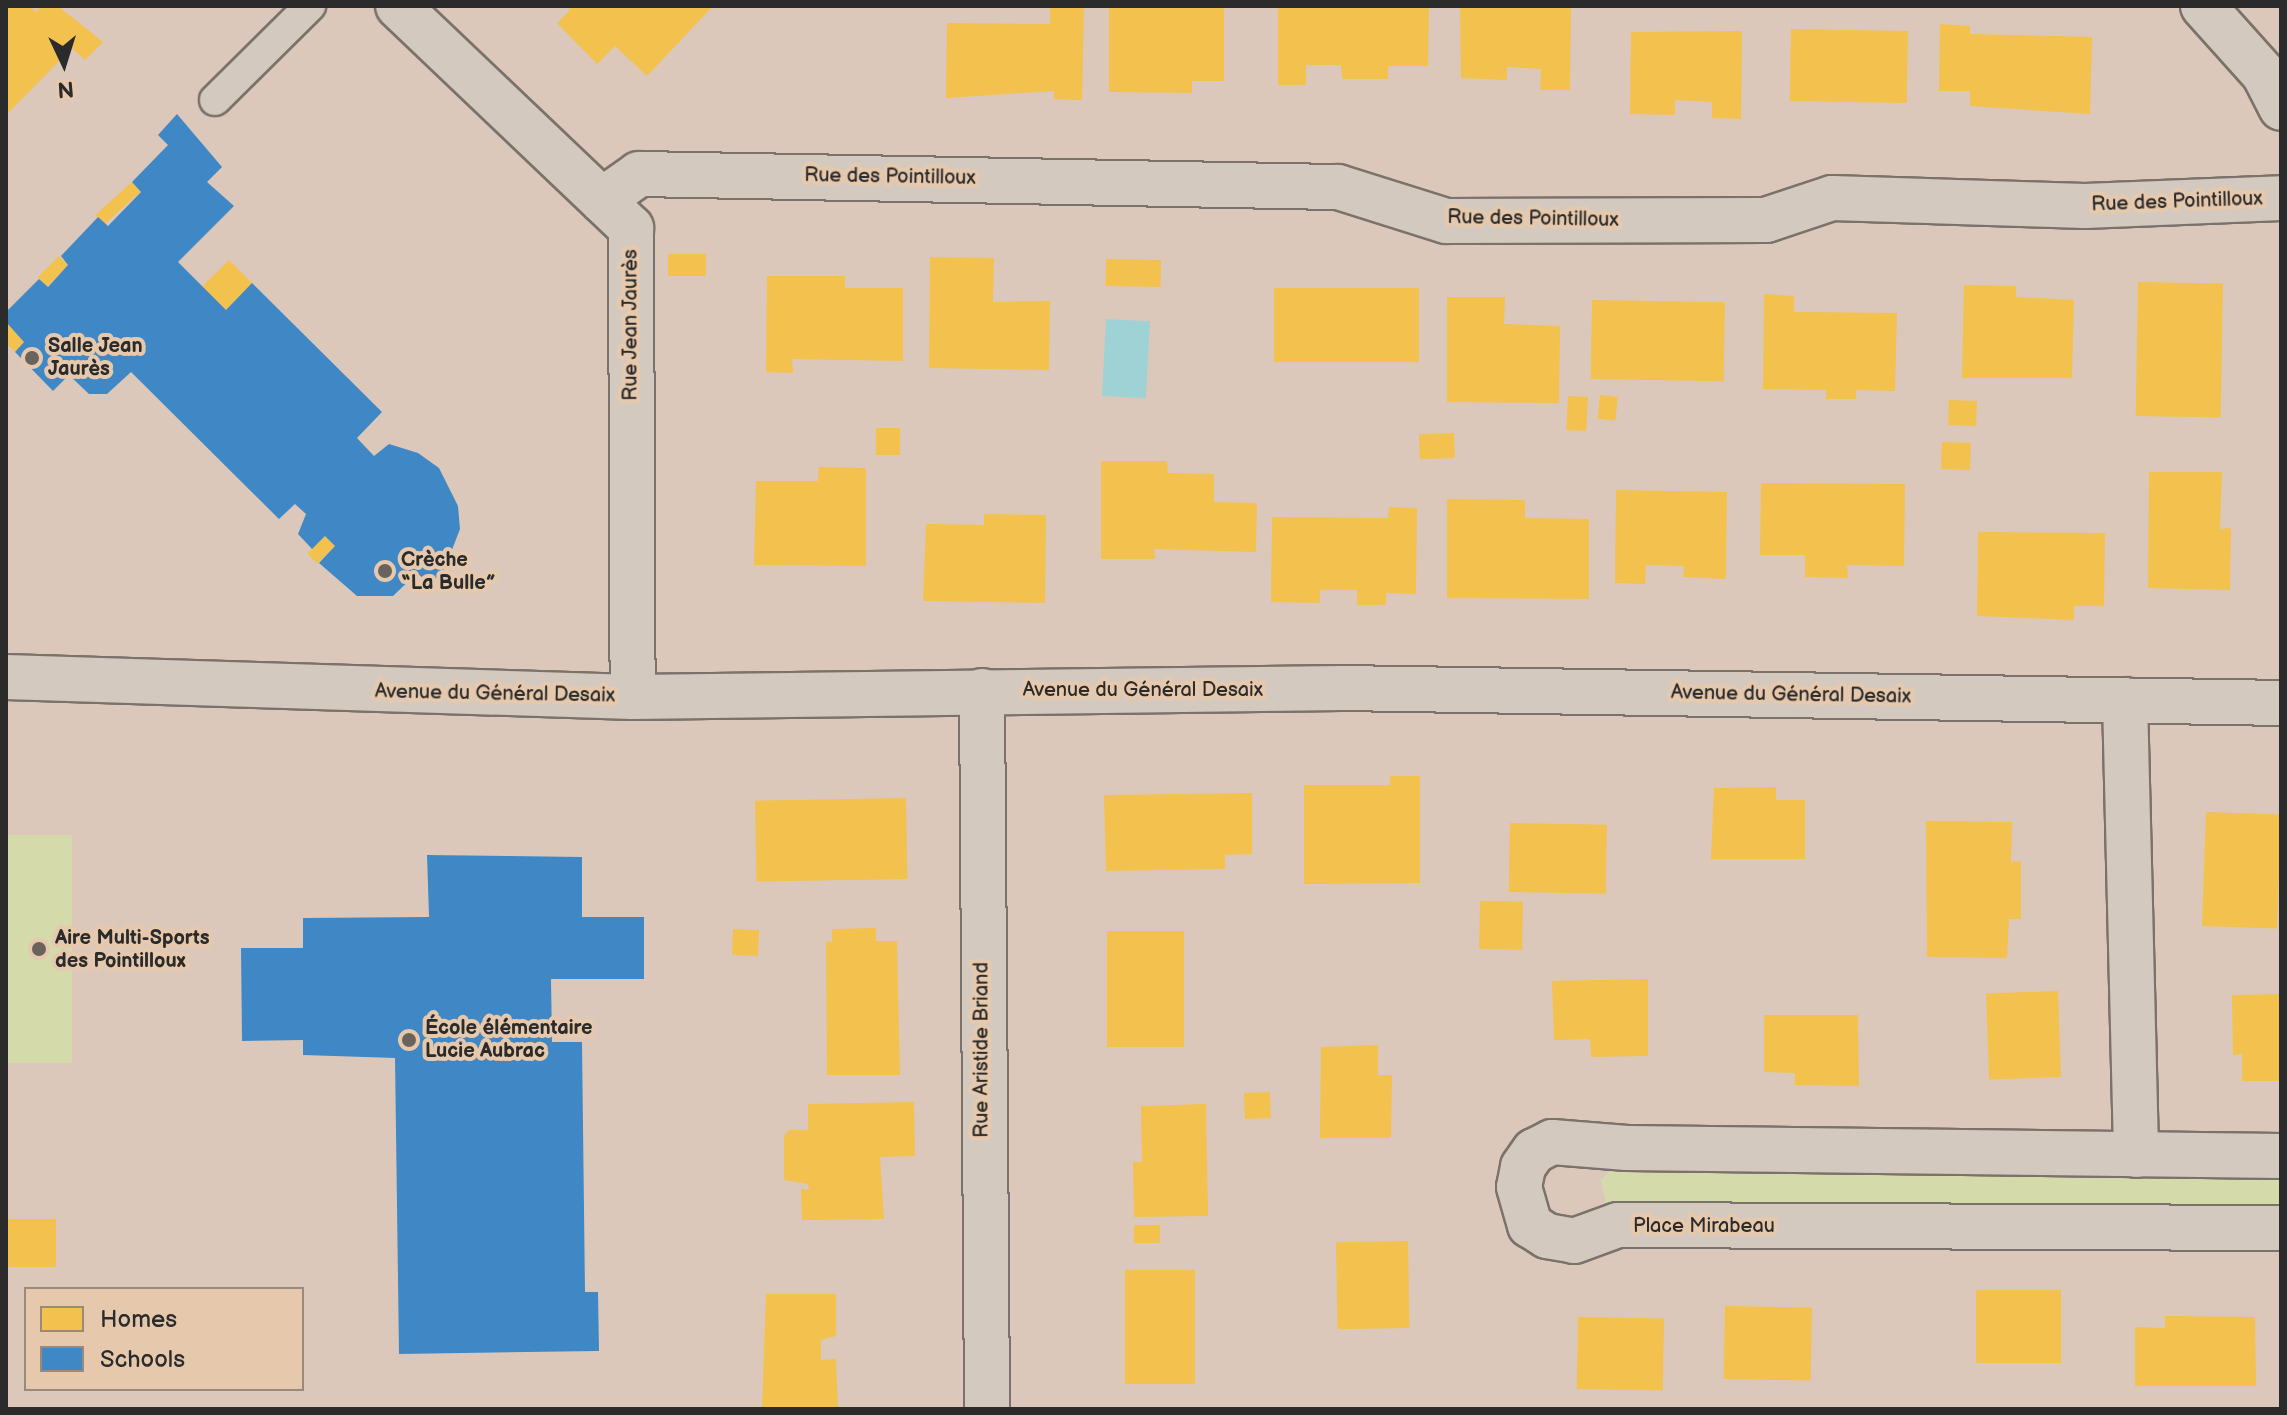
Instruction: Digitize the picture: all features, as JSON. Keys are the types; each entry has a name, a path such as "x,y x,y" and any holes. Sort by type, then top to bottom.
{"street":[{"name":"Rue Jean Jaurès","path":"398,6 631,228 633,697"},
{"path":"2203,6 2264,74 2281,108"},
{"name":"Rue des Pointilloux","path":"602,200 639,174 1338,187 1446,221 1766,220 1832,198 2085,206 2281,198"},
{"name":"Avenue du Général Desaix","path":"6,677 633,697 1341,688 2281,703"},
{"name":"Rue Aristide Briand","path":"982,691 987,1409"},
{"path":"2125,700 2136,1155"},
{"name":"Place Mirabeau","path":"2281,1156 1643,1148 1552,1142 1534,1151 1523,1167 1519,1187 1530,1225 1547,1236 1574,1241 1618,1225 2281,1228"}],"lane":[{"path":"215,100 310,6"}],"green space":[{"name":"Aire Multi-Sports des Pointilloux","path":"6,835 72,835 72,1063 6,1063"},
{"path":"1650,1166 2281,1171 2281,1205 1617,1208 1606,1202 1601,1180 1612,1169"}],"water":[{"path":"1106,319 1150,321 1146,398 1102,396"}],"building: Homes":[{"path":"6,6 30,6 36,12 41,6 58,6 103,42 85,60 72,48 6,115"},
{"path":"566,6 713,6 647,76 615,46 597,64 557,23 570,10"},
{"path":"1050,6 1084,6 1082,100 1054,99 1054,91 946,98 947,23 1050,24"},
{"path":"1278,6 1429,6 1428,66 1388,66 1388,79 1342,79 1341,65 1306,65 1306,85 1278,85"},
{"path":"1460,6 1571,6 1570,90 1540,90 1541,69 1507,67 1507,80 1461,78"},
{"path":"1224,7 1224,81 1192,81 1192,93 1109,92 1109,8"},
{"path":"1940,24 1970,26 1970,34 2092,37 2090,114 1970,106 1970,91 1939,91"},
{"path":"1791,29 1908,31 1907,103 1790,101"},
{"path":"1742,31 1741,119 1712,118 1712,102 1675,100 1675,115 1630,114 1631,32"},
{"path":"132,182 141,192 104,224 96,215"},
{"path":"668,254 706,254 706,276 668,276"},
{"path":"59,256 68,265 47,286 38,277"},
{"path":"930,257 994,258 993,302 1050,301 1049,370 929,368"},
{"path":"1106,259 1161,260 1161,287 1106,286"},
{"path":"229,260 252,283 225,310 202,287"},
{"path":"767,276 845,276 845,288 903,288 903,361 792,359 793,373 766,372"},
{"path":"2138,282 2223,283 2221,417 2136,416"},
{"path":"1964,285 2016,286 2016,297 2074,300 2072,378 1962,378"},
{"path":"1274,288 1419,288 1419,362 1274,362"},
{"path":"1764,294 1794,296 1794,312 1897,313 1895,391 1856,390 1856,399 1826,399 1826,390 1763,389"},
{"path":"1447,297 1505,297 1504,324 1560,326 1559,403 1447,402"},
{"path":"1592,300 1725,302 1724,381 1591,379"},
{"path":"6,322 24,342 15,352 6,343"},
{"path":"1600,395 1618,397 1615,421 1597,419"},
{"path":"1568,396 1588,397 1586,431 1566,430"},
{"path":"1949,400 1977,401 1976,426 1948,425"},
{"path":"876,428 900,428 900,455 876,455"},
{"path":"1454,433 1455,458 1420,459 1419,434"},
{"path":"1942,442 1971,443 1970,470 1941,469"},
{"path":"1101,461 1167,461 1168,473 1214,474 1214,502 1257,503 1256,552 1154,549 1155,559 1101,559"},
{"path":"819,467 866,468 866,566 754,565 756,481 818,481"},
{"path":"2149,472 2222,472 2220,529 2231,528 2230,590 2148,588"},
{"path":"1761,483 1905,484 1904,566 1847,565 1848,578 1805,577 1805,555 1760,555"},
{"path":"1616,490 1727,492 1726,579 1683,577 1684,566 1646,565 1645,584 1615,583"},
{"path":"1447,499 1525,500 1525,518 1589,519 1589,599 1447,598"},
{"path":"1389,507 1417,508 1416,594 1386,593 1386,605 1357,605 1357,590 1320,590 1320,603 1271,602 1272,517 1388,518"},
{"path":"984,514 1046,515 1045,603 923,601 926,524 984,525"},
{"path":"1978,532 2105,533 2104,606 2074,606 2074,620 1977,616"},
{"path":"325,536 335,546 317,564 307,554"},
{"path":"1390,776 1420,776 1420,883 1304,884 1304,785 1390,785"},
{"path":"1776,787 1776,800 1805,800 1805,859 1711,859 1714,788"},
{"path":"1252,793 1252,854 1225,855 1225,869 1106,871 1104,795"},
{"path":"906,798 907,879 756,882 755,801"},
{"path":"2206,812 2281,815 2277,929 2202,926"},
{"path":"1926,821 2012,822 2011,862 2021,861 2021,919 2009,919 2007,958 1927,957"},
{"path":"1510,823 1607,825 1606,894 1509,892"},
{"path":"1480,901 1523,902 1522,950 1479,949"},
{"path":"876,928 876,941 897,941 900,1075 827,1075 826,941 832,942 832,929"},
{"path":"733,929 759,930 758,956 732,955"},
{"path":"1107,931 1184,931 1184,1047 1107,1047"},
{"path":"1648,979 1648,1056 1591,1057 1590,1039 1554,1040 1552,981"},
{"path":"2058,991 2061,1077 1989,1079 1986,994"},
{"path":"2281,994 2281,1081 2242,1081 2242,1054 2233,1055 2232,995"},
{"path":"1764,1015 1858,1015 1859,1086 1795,1085 1795,1073 1764,1072"},
{"path":"1378,1045 1378,1075 1392,1075 1391,1138 1320,1138 1321,1047"},
{"path":"1270,1092 1271,1118 1245,1119 1244,1093"},
{"path":"914,1102 915,1156 880,1157 884,1219 802,1220 801,1189 809,1190 808,1184 784,1180 784,1136 789,1130 808,1130 808,1104"},
{"path":"1206,1104 1208,1216 1134,1217 1133,1162 1142,1162 1141,1106"},
{"path":"6,1219 56,1219 56,1267 6,1267"},
{"path":"1134,1225 1160,1225 1160,1243 1134,1243"},
{"path":"1408,1241 1410,1328 1338,1329 1336,1242"},
{"path":"1125,1270 1195,1270 1195,1384 1125,1384"},
{"path":"1976,1290 2061,1290 2061,1363 1976,1363"},
{"path":"766,1294 836,1294 836,1336 821,1340 821,1360 836,1359 838,1409 762,1409"},
{"path":"1725,1306 1812,1308 1811,1381 1724,1379"},
{"path":"2165,1316 2255,1317 2256,1386 2135,1386 2135,1327 2165,1328"},
{"path":"1578,1317 1664,1319 1663,1390 1577,1389"}],"building: Schools":[{"path":"177,114 222,167 207,182 234,206 178,262 226,310 252,283 382,412 357,438 374,456 389,444 418,453 439,468 458,506 460,529 445,568 431,585 417,573 393,596 357,596 319,563 335,546 325,536 312,549 298,534 306,514 295,504 279,519 131,372 107,394 89,394 69,375 53,391 15,352 24,342 6,322 6,312 39,279 48,287 68,265 61,256 98,217 108,226 141,192 132,182 168,145 158,135"},
{"path":"427,855 582,857 582,917 644,917 644,979 551,979 552,1042 582,1042 585,1292 598,1292 599,1351 399,1354 395,1058 303,1055 303,1040 242,1041 241,948 303,948 303,918 429,917"}],"place":[{"name":"Salle Jean Jaurès","path":"32,358"},
{"name":"Crèche “La Bulle”","path":"385,571"},
{"name":"Aire Multi-Sports des Pointilloux","path":"39,949"},
{"name":"École élémentaire Lucie Aubrac","path":"409,1040"}]}
